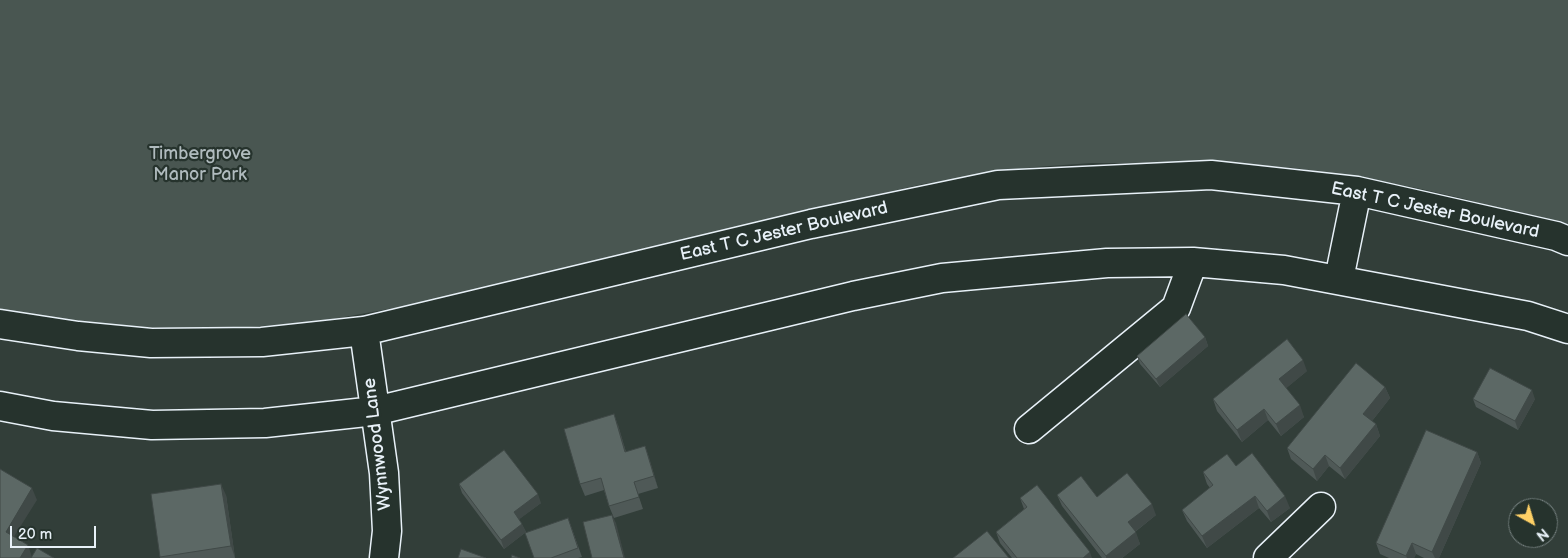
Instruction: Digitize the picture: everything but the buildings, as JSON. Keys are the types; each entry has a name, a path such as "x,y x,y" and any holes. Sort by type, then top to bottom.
{"street":[{"name":"East T C Jester Boulevard","path":"0,324 78,336 151,343 262,342 364,331 811,224 998,185 1211,175 1357,191 1556,236 1568,241"},
{"path":"1339,279 1357,191"},
{"path":"1029,429 1176,308 1193,262"},
{"path":"0,406 53,416 152,426 265,423 375,411 852,296 942,278 1107,263 1193,262 1284,270 1528,316 1568,329"},
{"name":"Wynnwood Lane","path":"364,331 385,483 387,531 384,558"},
{"path":"1268,558 1321,506"}],"green space":[{"name":"Timbergrove Manor Park","path":"0,0 1568,0 1568,229 1465,199 1412,187 1295,168 1227,163 1092,163 1035,167 923,184 684,239 422,303 322,321 214,330 103,325 47,318 0,309"}]}
